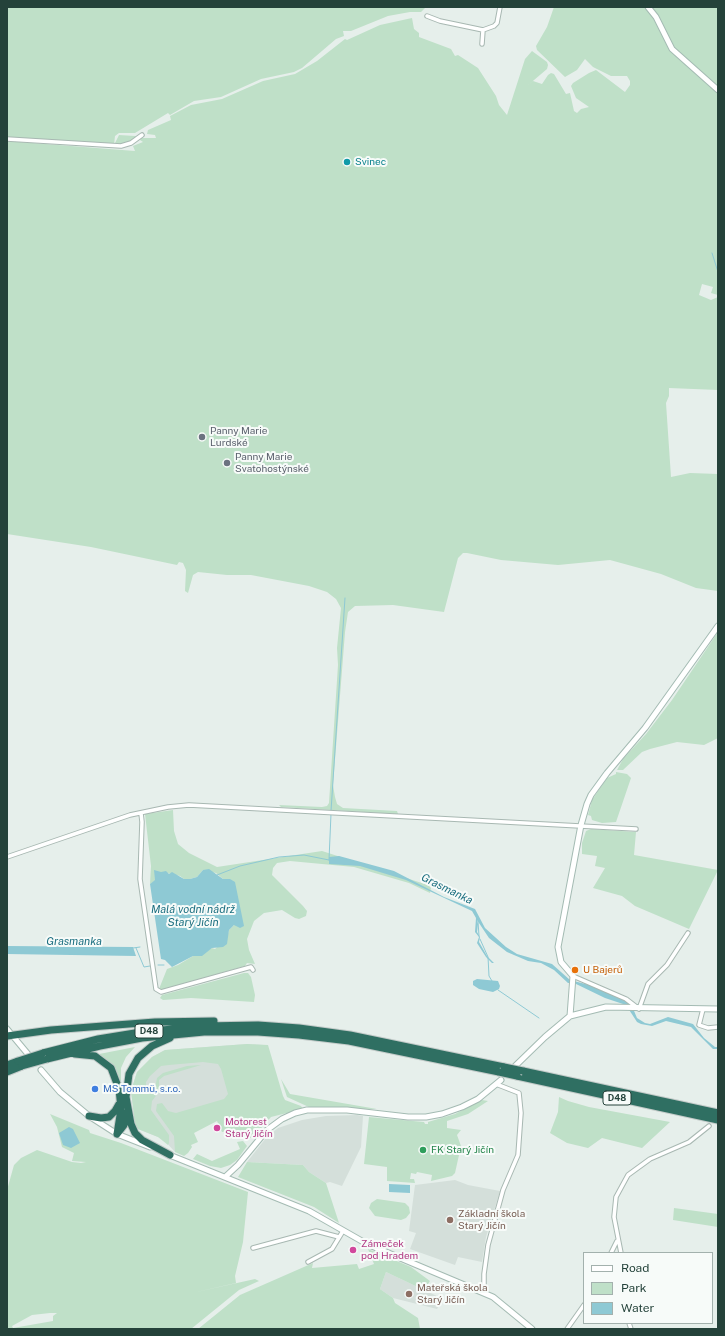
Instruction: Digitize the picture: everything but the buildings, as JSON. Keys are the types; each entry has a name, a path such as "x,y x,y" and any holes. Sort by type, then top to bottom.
{"highway":[{"path":"9,1033 163,1022 213,1021 258,1025"},
{"name":"D48","path":"7,1072 20,1064 92,1040 141,1032 204,1026 258,1025 350,1034 507,1069 523,1071 718,1113"},
{"name":"D48","path":"45,1056 56,1056 114,1043 185,1034 258,1032 315,1036 383,1047 718,1120"},
{"path":"117,1134 121,1131 126,1122 128,1078 138,1058 156,1044 185,1034"},
{"path":"56,1056 81,1054 92,1055 102,1060 111,1068 116,1078 119,1102 120,1115 117,1134"},
{"name":"D48","path":"7,1064 20,1064"},
{"path":"88,1116 101,1118 109,1117 116,1111 119,1102"},
{"path":"127,1105 131,1124 136,1135 152,1146 170,1155"}],"street":[{"path":"427,16 440,21 483,30 494,26 497,23 500,7"},
{"path":"648,7 656,17 672,49 718,90"},
{"path":"482,44 483,30"},
{"path":"7,139 121,146 131,143 142,135"},
{"path":"634,1009 626,999 573,979 561,962 558,947 581,825 590,795 645,728 718,626"},
{"path":"7,857 130,815 168,807 210,804 636,829"},
{"path":"141,813 140,879 156,989 161,992 251,967 253,970"},
{"path":"634,1009 648,984 667,965 688,933"},
{"path":"570,1016 573,979"},
{"path":"507,1069 570,1016 606,1007 634,1009 718,1009"},
{"path":"703,1009 700,1025 708,1028 718,1027"},
{"path":"9,1033 33,1061"},
{"path":"41,1070 60,1092 88,1116 117,1134 310,1211 367,1244 484,1293 501,1302 532,1329"},
{"path":"225,1177 238,1165 267,1130 282,1119 295,1113 314,1110 347,1110 408,1117 426,1117 462,1108 478,1099 501,1080"},
{"path":"484,1293 484,1274 488,1245 502,1192 518,1154 521,1113 519,1093 496,1084"},
{"path":"621,1252 617,1241 614,1217 616,1196 628,1175 650,1159 689,1142 709,1126"},
{"path":"253,1248 316,1231 339,1237"},
{"path":"308,1262 332,1249 343,1231"},
{"path":"612,1252 617,1241"},
{"path":"567,1329 583,1306"}],"shaded area":[{"path":"247,1044 264,1045 273,1083 187,1126 175,1152 163,1139 138,1129 135,1124 131,1091 137,1072 152,1057 165,1050"},
{"path":"326,1116 363,1116 361,1147 342,1186 330,1182 326,1183 309,1172 303,1165 247,1162 266,1138 278,1128 302,1120"},
{"name":"Základní škola Starý Jičín","path":"455,1180 468,1185 500,1191 486,1237 482,1262 458,1257 455,1265 410,1249 416,1233 409,1231 415,1185"},
{"name":"Mateřská škola Starý Jičín","path":"386,1272 439,1297 441,1302 437,1309 393,1298 380,1289"}],"green space":[{"path":"7,7 426,7 421,12 410,12 388,16 351,31 343,31 344,36 336,39 302,68 294,72 261,79 221,97 194,101 170,115 168,113 135,133 119,133 115,136 113,145 7,138"},
{"path":"554,7 646,7 656,18 669,49 718,93 718,295 711,293 713,287 702,284 699,295 711,300 718,297 718,390 669,388 669,396 666,403 671,477 690,473 718,474 718,591 696,588 661,574 610,560 558,565 501,560 463,553 458,558 444,612 393,605 355,606 348,612 345,632 333,785 335,797 337,804 343,808 397,811 398,814 281,807 279,805 322,807 327,806 329,803 338,665 337,648 341,608 336,599 327,592 309,586 251,575 227,575 198,572 193,575 188,593 185,591 186,570 183,563 179,562 177,565 91,547 7,534 7,141 135,151 133,146 143,142 140,140 141,138 156,138 155,135 147,134 148,130 171,120 170,116 191,105 222,99 263,81 295,74 317,61 345,39 347,40 380,25 412,18 414,29 419,33 419,37 451,49 455,56 458,55 478,68 496,96 499,105 507,115 525,59 532,51 547,62 548,65 547,69 527,86 533,81 542,84 548,75 551,73 554,74 566,94 570,93 574,111 577,113 581,109 589,107 576,98 571,86 573,83 589,73 596,70 625,92 630,85 630,81 627,76 611,76 593,67 585,59 577,70 565,77 537,50 536,46 547,27"},
{"path":"649,7 718,7 718,88 672,46"},
{"path":"119,135 137,137 125,144 114,145"},
{"path":"718,632 718,738 704,745 677,742 650,749 642,752 623,770 617,770 623,759 646,734 672,700"},
{"path":"616,772 627,774 631,778 616,822 602,823 592,820 591,816 588,815 592,800 607,778 616,774"},
{"path":"173,810 174,831 178,844 189,853 217,867 322,851 428,885 431,888 430,893 409,883 354,867 290,861 277,863 273,868 272,875 303,906 307,911 306,916 299,919 295,918 282,910 264,913 254,921 247,939 249,950 255,964 247,963 245,966 162,990 159,989 167,969 212,948 215,949 227,938 229,930 234,925 230,879 223,879 216,873 203,870 197,877 190,879 184,879 180,876 167,873 150,884 151,866 145,814"},
{"path":"591,829 636,832 634,855 718,870 689,929 635,906 622,896 593,888 605,868 595,866 597,856 582,854 582,843 586,831"},
{"path":"248,973 251,977 255,995 254,1002 191,998 163,1000 160,998 162,995"},
{"path":"247,1044 268,1045 285,1100 301,1106 303,1109 271,1117 251,1138 234,1136 230,1131 222,1132 217,1121 194,1133 198,1142 191,1145 192,1147 184,1156 175,1152 174,1136 156,1111 157,1104 162,1103 168,1111 176,1113 224,1099 228,1094 221,1069 218,1064 203,1062 169,1065 161,1066 150,1076 146,1082 146,1090 155,1088 157,1078 163,1073 187,1066 201,1065 164,1076 159,1080 159,1092 152,1101 151,1110 169,1135 169,1143 168,1145 158,1137 138,1129 135,1124 131,1091 137,1072 152,1057 165,1050"},
{"path":"135,1047 126,1057 121,1068 124,1105 117,1076 94,1055"},
{"path":"281,1079 290,1094 377,1109 311,1108 287,1097"},
{"path":"559,1097 589,1107 670,1122 642,1148 602,1138 588,1148 567,1143 550,1133 558,1112"},
{"path":"482,1100 488,1101 468,1114 447,1121 447,1128 461,1130 457,1135 461,1146 455,1173 452,1176 431,1181 432,1175 417,1172 416,1174 411,1173 410,1179 414,1179 415,1183 387,1181 387,1167 364,1164 369,1117 424,1122 425,1124 428,1124 428,1122 455,1114"},
{"path":"50,1114 89,1130 90,1133 121,1143 248,1192 243,1242 235,1276 236,1283 192,1293 255,1279 259,1281 239,1290 191,1329 7,1329 7,1190 14,1165 21,1158 37,1150 72,1162 86,1162 72,1161 74,1153 62,1147 57,1127","holes":["57,1313 53,1316 53,1321 13,1328 12,1326 32,1315"]},
{"path":"243,1141 247,1146 237,1160 230,1165 221,1168 210,1166 193,1159 197,1154 212,1161 240,1149 237,1142"},
{"path":"247,1162 303,1165 309,1172 326,1183 339,1223 314,1207 238,1177"},
{"path":"377,1199 405,1203 409,1207 410,1213 406,1218 401,1220 375,1216 369,1208 371,1203"},
{"path":"674,1208 718,1214 718,1227 673,1220"},
{"path":"368,1249 411,1267 430,1281 424,1290 386,1272 380,1289 393,1298 395,1303 418,1318 420,1329 198,1329 240,1295 313,1263 312,1268 357,1264 359,1269 374,1264"}],"water":[{"path":"339,856 394,871 444,897 475,909 485,928 506,947 517,954 552,964 570,980 593,986 626,1001 632,1006 637,1018 645,1023 650,1024 668,1017 693,1024 704,1038 715,1047 718,1047 718,1049 713,1049 691,1027 666,1021 652,1026 637,1022 626,1005 605,998 574,983 568,983 554,970 541,963 528,961 507,952 489,938 477,920 477,932 480,937 479,942 487,956 494,963 492,963 477,943 479,937 475,932 476,918 472,911 406,880 360,866 329,864 329,857"},
{"name":"Malá vodní nádrž Starý Jičín","path":"209,869 223,879 230,879 235,882 244,926 240,928 234,925 229,930 227,944 223,947 212,948 202,956 193,956 172,967 165,960 161,959 150,884 155,880 154,870 161,872 166,871 169,874 172,872 184,879 190,879 197,877 203,870"},
{"path":"7,946 133,947 136,956 7,954"},
{"path":"477,979 498,981 500,986 499,989 493,992 479,989 473,985 473,981"},
{"path":"69,1127 73,1129 80,1143 71,1148 63,1145 59,1133"},
{"path":"389,1184 410,1185 410,1193 389,1192"}],"waterway":[{"path":"712,253 718,272"},
{"path":"718,355 718,379"},
{"path":"331,811 345,598"},
{"path":"329,860 331,814"},
{"name":"Grasmanka","path":"217,875 240,866 279,857 304,855 329,860"},
{"path":"478,921 479,936"},
{"path":"480,939 488,957 489,976 492,981"},
{"name":"Grasmanka","path":"133,948 140,947"},
{"path":"136,948 144,967 150,966"},
{"path":"158,965 164,965"},
{"path":"498,990 539,1018"}],"place":[{"name":"Svinec","path":"347,162"},
{"name":"Panny Marie Lurdské","path":"202,437"},
{"name":"Panny Marie Svatohostýnské","path":"227,463"},
{"name":"U Bajerů","path":"575,970"},
{"name":"MS Tommü, s.r.o.","path":"95,1089"},
{"name":"Motorest Starý Jičín","path":"217,1128"},
{"name":"FK Starý Jičín","path":"423,1150"},
{"name":"Základní škola Starý Jičín","path":"450,1220"},
{"name":"Zámeček pod Hradem","path":"353,1250"},
{"name":"Mateřská škola Starý Jičín","path":"409,1294"}]}
